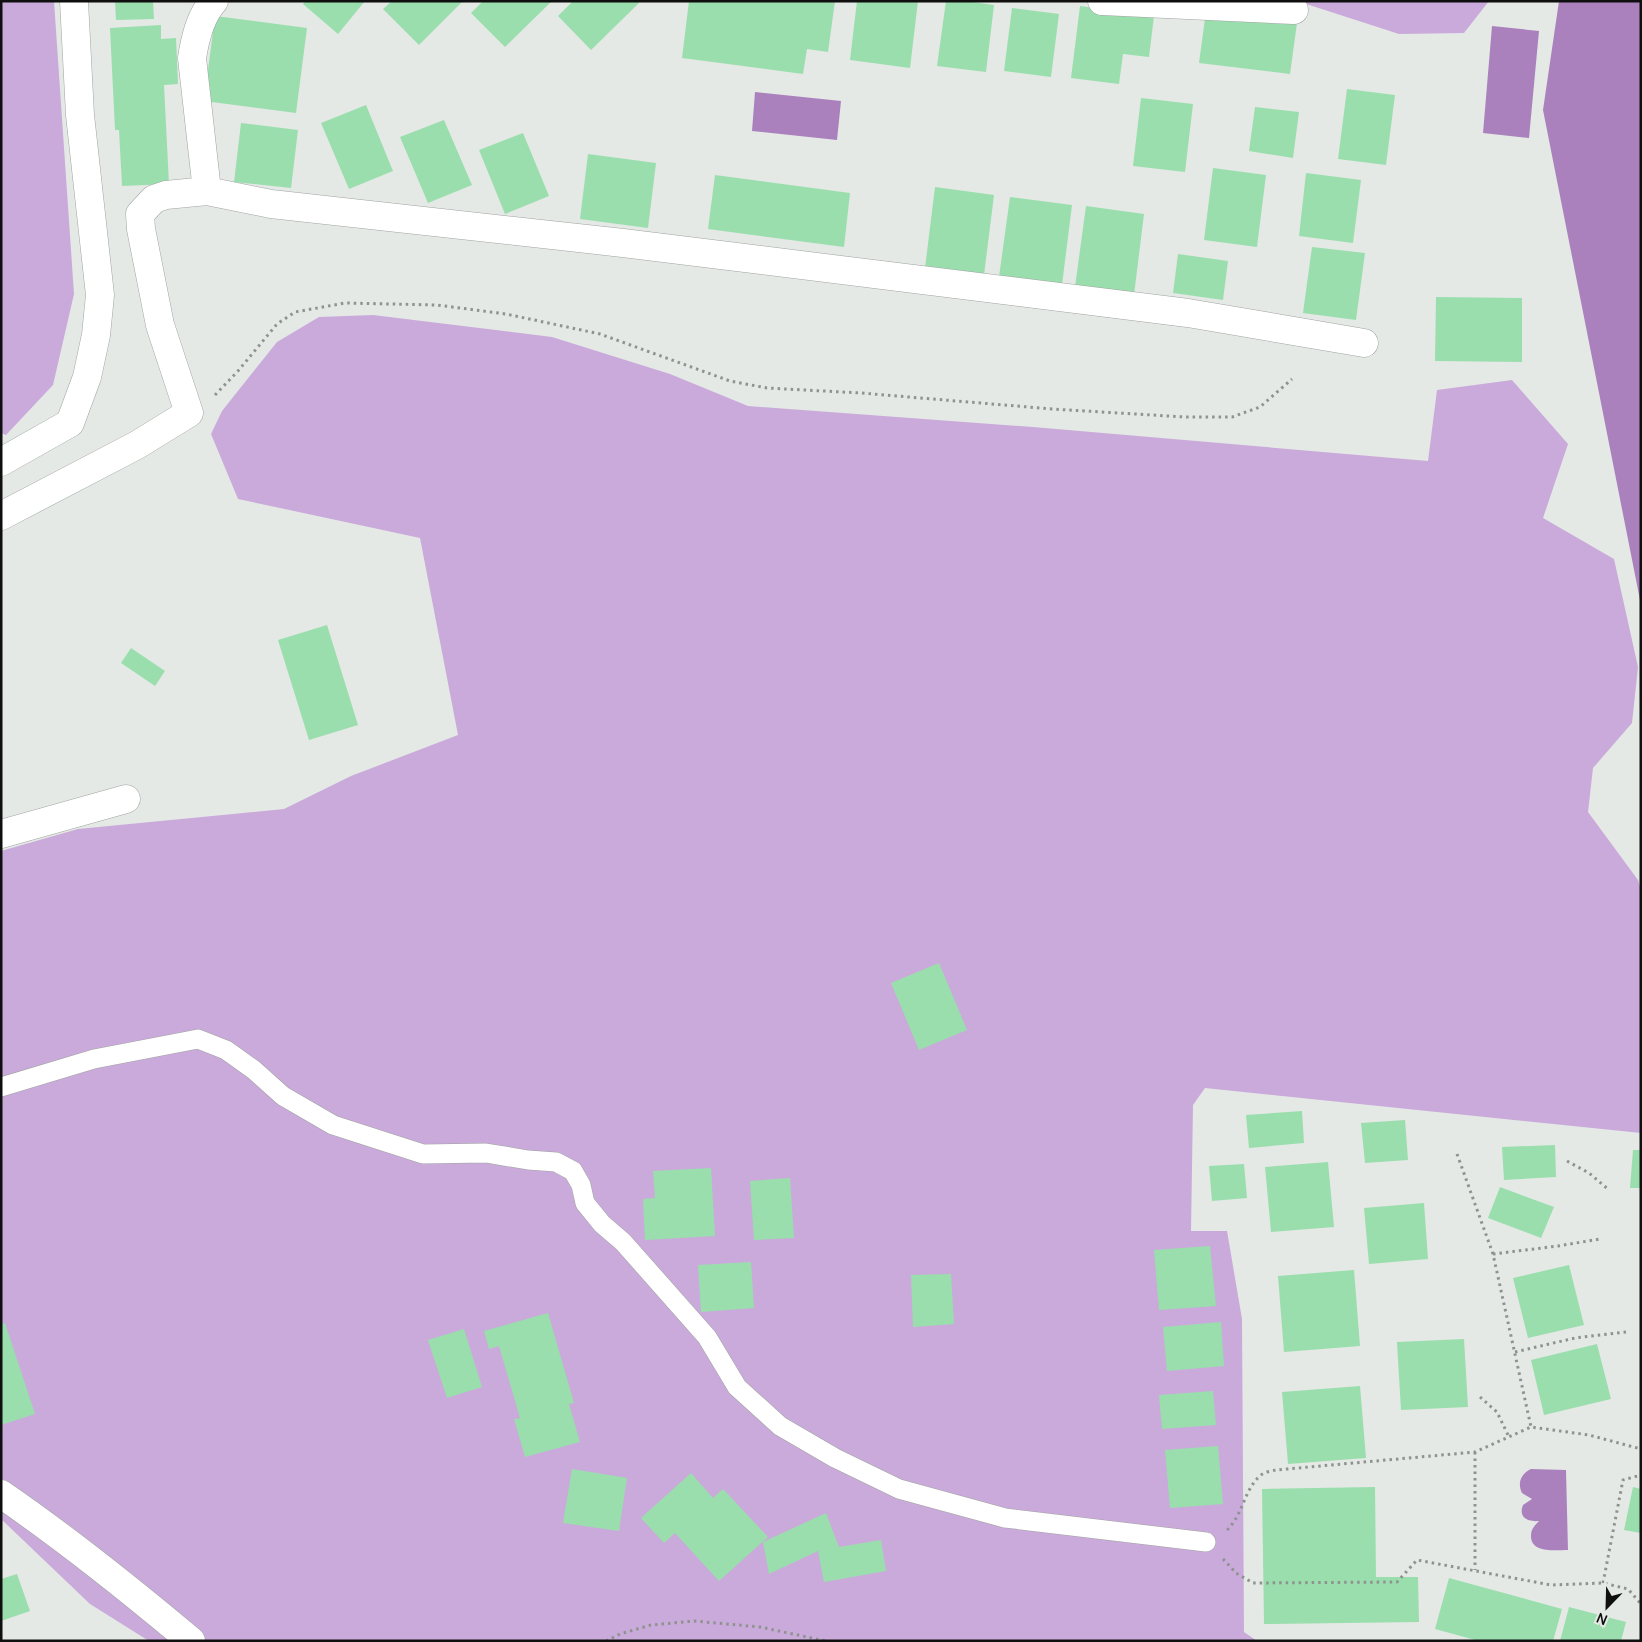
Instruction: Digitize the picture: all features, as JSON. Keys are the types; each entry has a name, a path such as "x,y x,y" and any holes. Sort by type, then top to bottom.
{"street":[{"path":"1,462 70,423 87,377 96,335 100,295 80,115 74,1"},
{"path":"206,191 192,58 196,38 209,6 214,1"},
{"path":"1102,1 1294,10"},
{"path":"1,516 136,445 189,413 160,325 141,229 140,214 154,199 166,195 206,191 271,204 876,273 1188,313 1364,343"},
{"path":"1,834 126,799"},
{"path":"1,1494 113,1575 191,1641"}],"lane":[{"path":"1,1087 94,1059 198,1039 226,1050 254,1070 282,1096 333,1124 423,1154 486,1153 528,1160 556,1162 574,1171 581,1186 585,1203 602,1224 623,1242 707,1337 737,1387 780,1426 835,1458 899,1489 1006,1518 1213,1548"}],"path":[{"path":"189,413 221,390 276,324 295,312 345,303 437,305 506,314 600,334 730,381 767,388 861,393 1175,417 1232,417 1260,407 1292,379"},
{"path":"1457,1154 1493,1254 1530,1428"},
{"path":"1567,1161 1589,1173 1609,1190"},
{"path":"1493,1254 1600,1239"},
{"path":"1515,1352 1574,1338 1626,1332"},
{"path":"1480,1398 1497,1412 1509,1437"},
{"path":"1223,1532 1229,1528 1239,1513 1251,1486 1262,1474 1276,1470 1475,1452 1530,1428 1589,1435 1641,1449"},
{"path":"1475,1452 1475,1570"},
{"path":"1603,1583 1623,1480 1641,1475"},
{"path":"1213,1548 1236,1573 1253,1584 1397,1582 1417,1560 1551,1585 1603,1583 1628,1589 1641,1604"},
{"path":"606,1641 620,1634 651,1625 694,1621 760,1627 826,1641"}],"shaded area":[{"path":"1,1 54,1 74,294 53,385 6,435 1,433"},
{"path":"1297,1 1489,1 1464,33 1399,34"},
{"path":"1559,1 1641,1 1641,605 1543,110"},
{"path":"1492,26 1539,31 1529,138 1483,133"},
{"path":"755,92 841,101 837,140 752,131"},
{"path":"373,315 552,337 670,374 748,406 1033,427 1428,461 1437,390 1512,380 1568,444 1543,518 1614,559 1638,667 1632,723 1593,768 1588,812 1638,880 1641,890 1641,1133 1205,1088 1193,1105 1191,1231 1227,1231 1242,1319 1244,1632 1257,1641 149,1641 90,1604 1,1519 1,851 78,829 284,809 351,776 458,735 420,538 238,499 211,434 222,411 277,342 319,317"},
{"path":"1531,1469 1566,1470 1568,1550 1545,1550 1539,1548 1532,1541 1532,1531 1539,1521 1531,1521 1523,1516 1523,1505 1532,1499 1522,1493 1520,1485 1522,1476"}],"building":[{"path":"115,1 153,1 154,19 116,20"},
{"path":"305,1 365,1 338,34 303,4"},
{"path":"392,1 463,1 419,45 383,9"},
{"path":"483,1 552,1 505,47 471,13"},
{"path":"573,1 638,1 639,3 591,50 558,16"},
{"path":"689,1 835,1 828,52 807,49 803,74 682,58"},
{"path":"857,1 918,1 910,68 850,60"},
{"path":"946,1 965,1 994,5 986,72 937,66"},
{"path":"1080,6 1154,16 1149,57 1123,54 1119,84 1071,78"},
{"path":"1012,8 1059,14 1051,77 1004,71"},
{"path":"1206,11 1297,23 1290,74 1199,63"},
{"path":"215,16 307,28 296,113 204,101"},
{"path":"161,25 161,39 176,38 178,84 164,85 169,184 122,186 119,130 115,130 110,28"},
{"path":"1347,89 1395,95 1386,165 1338,159"},
{"path":"1141,98 1193,104 1185,172 1133,166"},
{"path":"366,105 393,171 349,189 321,123"},
{"path":"1255,107 1299,112 1293,158 1249,151"},
{"path":"444,120 472,185 428,203 400,137"},
{"path":"241,123 298,130 291,188 234,182"},
{"path":"523,133 549,196 505,214 479,150"},
{"path":"588,154 656,163 648,228 580,219"},
{"path":"1213,168 1266,175 1257,247 1204,240"},
{"path":"1306,173 1361,180 1353,243 1299,236"},
{"path":"715,175 850,193 844,247 708,229"},
{"path":"935,187 994,195 984,275 925,268"},
{"path":"1010,197 1072,205 1062,285 999,277"},
{"path":"1086,206 1144,214 1134,295 1075,287"},
{"path":"1312,247 1365,253 1356,320 1303,313"},
{"path":"1178,254 1228,261 1223,300 1173,293"},
{"path":"1436,297 1522,298 1522,362 1435,361"},
{"path":"327,625 358,725 309,740 278,640"},
{"path":"131,648 165,671 155,686 121,663"},
{"path":"939,963 967,1030 919,1050 891,983"},
{"path":"1302,1111 1304,1143 1249,1148 1246,1115"},
{"path":"1405,1120 1408,1160 1365,1163 1361,1123"},
{"path":"1555,1145 1556,1177 1504,1180 1502,1147"},
{"path":"1633,1150 1641,1150 1641,1188 1630,1188"},
{"path":"1328,1162 1334,1227 1271,1232 1265,1167"},
{"path":"1244,1164 1247,1198 1212,1201 1209,1166"},
{"path":"711,1168 715,1236 645,1240 643,1199 655,1198 653,1171"},
{"path":"790,1178 794,1238 754,1240 750,1181"},
{"path":"1500,1187 1554,1207 1541,1238 1488,1218"},
{"path":"1424,1203 1428,1259 1369,1264 1364,1208"},
{"path":"1210,1246 1216,1306 1159,1310 1154,1250"},
{"path":"751,1262 754,1308 701,1312 698,1265"},
{"path":"1569,1265 1584,1325 1528,1338 1513,1278"},
{"path":"1354,1270 1360,1346 1284,1352 1278,1276"},
{"path":"951,1274 954,1324 913,1327 911,1275"},
{"path":"548,1313 574,1403 569,1404 580,1442 525,1457 514,1419 520,1418 499,1346 489,1349 484,1331"},
{"path":"1221,1322 1224,1366 1167,1371 1163,1327"},
{"path":"5,1323 35,1414 1,1425 1,1324"},
{"path":"464,1329 482,1387 447,1398 428,1340"},
{"path":"1464,1339 1468,1407 1401,1410 1397,1342"},
{"path":"1597,1344 1611,1399 1544,1415 1531,1360"},
{"path":"1360,1386 1366,1458 1288,1464 1282,1392"},
{"path":"1213,1391 1216,1425 1162,1429 1159,1395"},
{"path":"1218,1446 1223,1504 1170,1508 1165,1450"},
{"path":"572,1469 627,1478 619,1531 563,1523"},
{"path":"691,1473 713,1498 723,1489 768,1537 719,1581 675,1533 664,1543 641,1518"},
{"path":"1375,1487 1376,1577 1418,1577 1419,1622 1264,1624 1262,1489"},
{"path":"1633,1487 1641,1489 1641,1533 1624,1530"},
{"path":"826,1513 839,1547 881,1540 886,1571 824,1582 818,1551 769,1574 763,1542"},
{"path":"17,1574 30,1611 1,1621 1,1579"},
{"path":"1449,1578 1562,1609 1553,1641 1479,1641 1435,1629"},
{"path":"1569,1607 1626,1622 1621,1641 1560,1641"}]}
